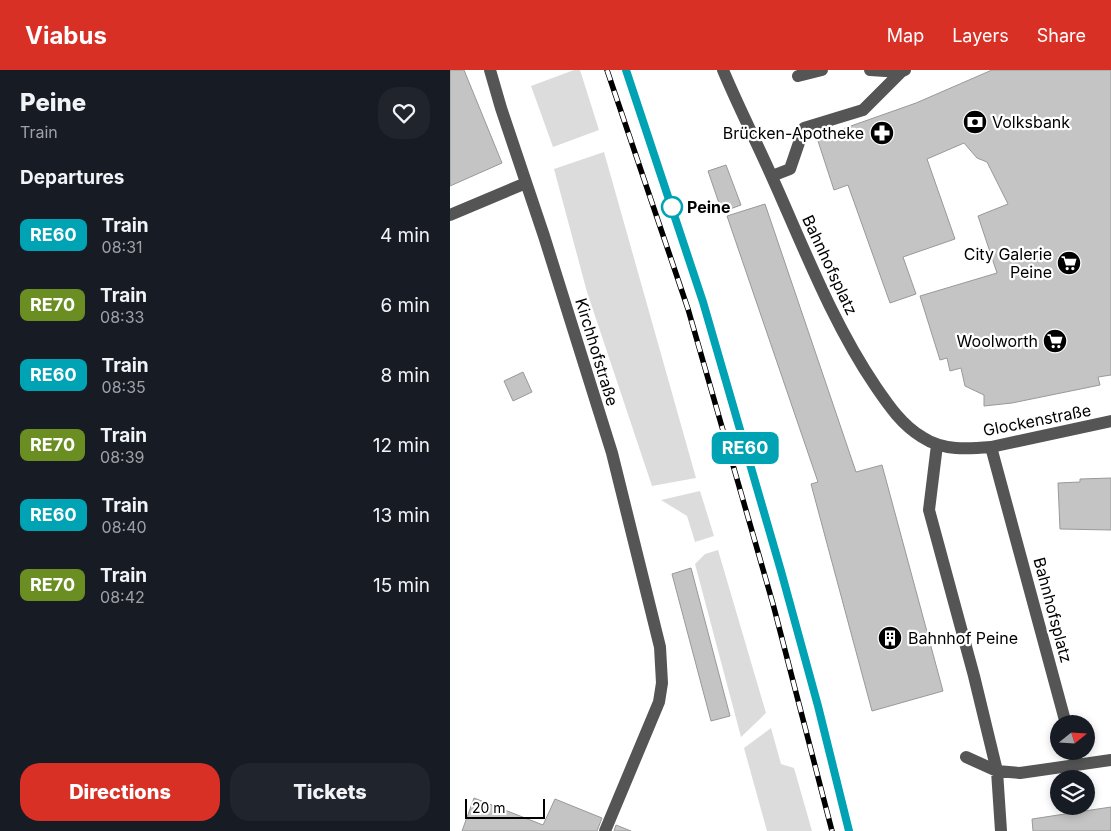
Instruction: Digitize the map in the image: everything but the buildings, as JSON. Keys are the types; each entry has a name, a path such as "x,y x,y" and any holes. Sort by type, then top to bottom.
{"street":[{"name":"Kirchhofstraße","path":"490,70 612,453 660,647 662,683 659,702 605,831"},
{"name":"Bahnhofsplatz","path":"723,70 834,315 862,366 900,418 914,432"},
{"path":"798,76 822,70"},
{"path":"870,70 903,71"},
{"path":"772,176 790,169 804,128 863,110 903,71"},
{"path":"450,215 526,183"},
{"name":"Glockenstraße","path":"914,432 937,445 956,448 991,447 1111,421"},
{"path":"937,445 929,510 974,676 997,772 1001,831"},
{"name":"Bahnhofsplatz","path":"991,447 1064,715"},
{"path":"966,757 997,772 1020,773 1111,760"},
{"path":"1076,760 1077,765"}],"shaded area":[{"path":"574,70 580,70 599,130 553,147 531,86"},
{"path":"604,152 696,478 652,486 587,292 554,169"},
{"path":"700,491 714,536 695,542 687,516 661,500"},
{"path":"718,550 766,713 741,737 695,564 705,554"},
{"path":"771,728 781,764 794,768 812,831 767,831 744,748"}],"railway":[{"path":"607,70 688,309 773,604 832,831"},
{"path":"626,70 688,258 746,448 825,735 849,831"}],"train":[{"name":"RE60","path":"626,70 661,170 703,302 781,571 818,706 849,831"}],"place":[{"name":"Volksbank","path":"975,122"},
{"name":"Brücken-Apotheke","path":"882,133"},
{"name":"Peine","path":"672,207"},
{"name":"City Galerie Peine","path":"1069,263"},
{"name":"Woolworth","path":"1055,341"},
{"name":"Bahnhof Peine","path":"890,638"}]}
